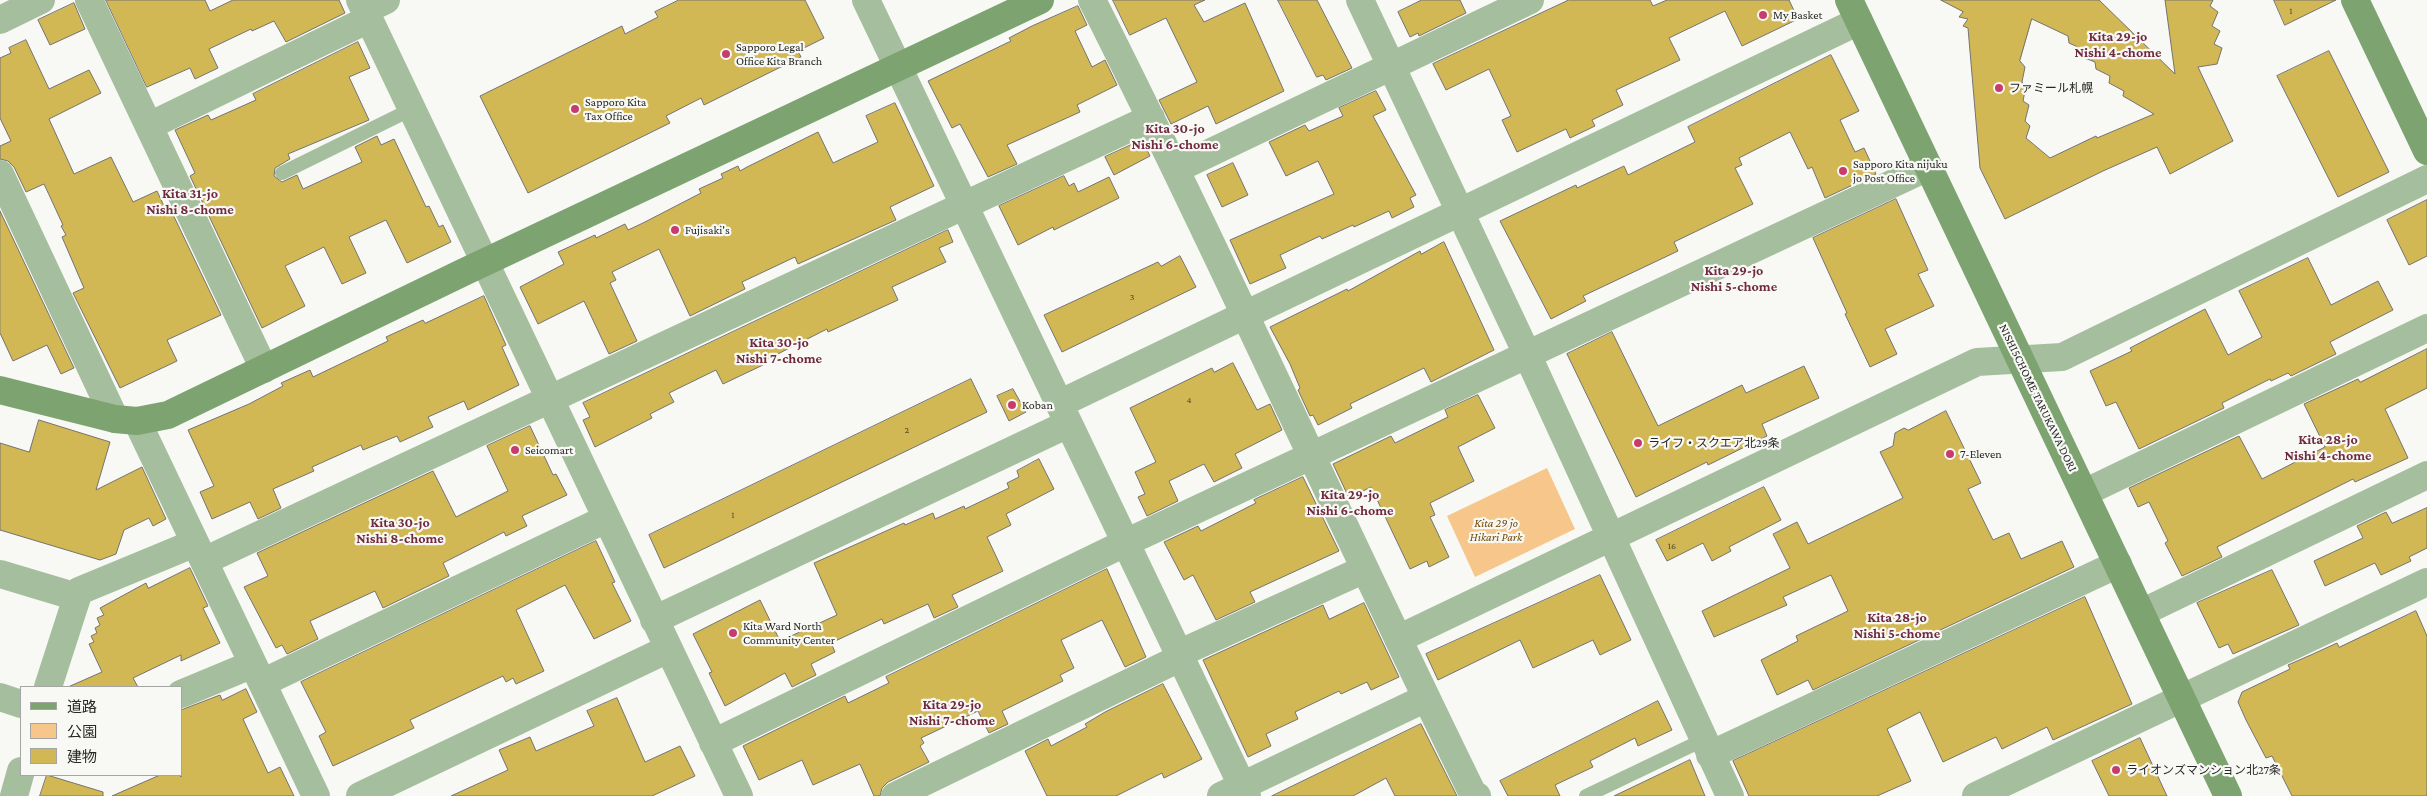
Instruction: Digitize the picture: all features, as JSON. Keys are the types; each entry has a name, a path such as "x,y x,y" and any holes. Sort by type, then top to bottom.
{"street":[{"path":"0,20 41,0"},
{"path":"89,0 264,369"},
{"path":"866,0 1179,656 1236,793 1426,698"},
{"path":"0,390 126,420 168,416 484,262 1040,0"},
{"path":"1092,0 1176,169 1426,698 1473,794 1477,796"},
{"path":"1360,0 1527,354 1730,796"},
{"path":"1176,169 1530,0"},
{"path":"2355,0 2427,152"},
{"path":"149,126 370,7 412,109 738,796"},
{"path":"654,620 1063,414 1244,314 1460,211 1854,11"},
{"name":"NISHI5CHOME TARUKAWA DORI","path":"1854,11 2228,796"},
{"path":"48,686 80,591 199,552 549,399 1151,118"},
{"path":"713,743 1125,543 1928,167"},
{"path":"0,174 126,420 199,552 316,796"},
{"path":"1398,639 1977,362 2062,357 2427,179"},
{"path":"2084,494 2427,328"},
{"path":"2141,613 2427,475"},
{"path":"182,694 258,673 606,519"},
{"path":"1707,748 2118,564"},
{"path":"895,796 1179,656 1365,569"},
{"path":"0,574 77,597"},
{"path":"1976,796 2427,582"},
{"path":"360,796 668,649"},
{"path":"0,698 20,704"},
{"path":"14,796 20,775"}],"lane":[{"path":"282,173 412,109"},
{"path":"1586,796 1707,748"}],"green space":[{"name":"Kita 29 jo Hikari Park","path":"1547,468 1575,529 1475,577 1447,516"}],"building":[{"path":"106,0 205,0 210,11 233,0 339,0 345,13 286,42 274,21 252,31 251,29 209,49 218,68 195,79 190,68 147,87"},
{"path":"679,0 805,0 824,38 798,51 801,57 704,105 701,98 666,116 670,123 528,193 480,96 622,26 625,34 658,17 655,12"},
{"path":"1113,0 1205,0 1194,5 1204,22 1245,3 1284,91 1216,124 1208,106 1171,124 1159,100 1197,82 1166,18 1130,35"},
{"path":"1278,0 1317,0 1352,68 1326,80 1323,75 1317,77"},
{"path":"1422,0 1460,0 1466,13 1419,36 1418,33 1410,37 1398,12"},
{"path":"1569,0 1650,0 1653,6 1667,0 1789,0 1798,19 1742,46 1725,11 1669,38 1680,60 1616,90 1623,105 1592,120 1595,126 1570,138 1566,129 1517,152 1502,120 1511,116 1489,69 1446,90 1433,64"},
{"path":"1941,0 2099,0 2175,74 2165,0 2213,0 2210,6 2218,12 2212,26 2220,31 2214,44 2222,48 2217,64 2198,67 2233,141 2170,174 2157,147 2005,219 1980,168 1968,28 1963,26 1968,19 1959,17 1963,12","holes":["2032,19 2068,36 2069,43 2082,49 2082,57 2095,62 2096,69 2110,76 2109,83 2124,91 2123,96 2154,114 2097,138 2096,136 2050,158 2026,138 2030,126 2025,121 2029,105 2023,101 2026,86 2022,82 2025,67 2020,61"]},
{"path":"2274,0 2336,0 2285,25"},
{"path":"74,3 85,29 50,45 38,20"},
{"path":"1078,6 1087,25 1075,31 1092,67 1105,60 1117,85 1077,105 1080,112 1007,145 1017,164 988,177 960,124 952,128 928,81 1011,41 1009,38 1032,26"},
{"path":"26,40 49,89 89,70 101,93 49,119 74,174 111,157 133,202 157,191 164,206 168,204 221,315 167,340 177,361 120,388 73,293 84,288 62,237 66,235 61,226 63,225 44,184 26,192 14,167 8,161 0,159 0,146 11,141 0,118 0,58 11,53 9,48"},
{"path":"358,42 370,68 349,77 369,120 288,154 290,159 275,168 274,176 282,182 297,175 303,189 362,162 355,147 377,136 381,145 394,139 426,207 429,206 439,227 443,225 451,242 407,263 386,220 349,237 366,273 342,284 324,247 285,266 305,306 262,328 190,176 195,173 175,130 208,115 211,120 256,100 253,94"},
{"path":"2329,51 2389,172 2338,197 2277,76"},
{"path":"1831,55 1859,111 1840,120 1855,152 1864,148 1876,174 1825,198 1812,167 1808,169 1790,132 1739,158 1742,165 1735,168 1753,204 1674,242 1678,251 1583,296 1586,301 1551,319 1500,221 1576,185 1577,188 1624,166 1628,175 1695,142 1688,127"},
{"path":"1376,91 1386,110 1373,116 1416,195 1410,198 1414,207 1392,218 1389,211 1322,239 1320,236 1280,255 1286,268 1250,284 1230,240 1334,194 1318,161 1286,176 1269,142 1305,125 1309,131 1343,116 1339,108"},
{"path":"895,103 934,186 890,207 896,220 798,264 795,257 742,282 745,289 690,316 659,249 612,272 616,280 610,283 637,341 609,354 584,301 538,324 520,287 564,264 558,252 595,235 596,238 625,224 628,230 701,193 699,189 723,178 721,174 738,166 740,171 818,132 833,163 878,142 866,116"},
{"path":"1142,140 1150,156 1114,175 1105,157"},
{"path":"1233,163 1248,195 1222,207 1207,175"},
{"path":"1064,176 1069,186 1074,183 1078,192 1109,177 1119,198 1054,230 1053,227 1018,245 999,206"},
{"path":"1896,199 1928,270 1918,274 1934,306 1885,329 1897,354 1870,367 1813,238"},
{"path":"2427,200 2427,256 2409,265 2387,220"},
{"path":"0,211 74,368 61,374 47,345 13,361 0,333"},
{"path":"948,230 953,242 939,248 946,262 892,287 898,300 828,332 827,329 762,362 763,365 723,384 716,370 669,393 674,402 650,414 652,418 595,447 583,420 590,417 583,403"},
{"path":"1444,242 1494,350 1431,382 1424,368 1350,404 1352,408 1318,425 1313,415 1310,416 1298,390 1300,388 1290,364 1270,327 1347,289 1348,291 1420,251 1421,254"},
{"path":"1180,256 1196,287 1062,352 1044,315 1158,262 1161,266"},
{"path":"2308,258 2331,305 2378,281 2393,310 2330,342 2336,354 2291,376 2288,373 2271,381 2270,379 2222,403 2224,408 2139,449 2116,402 2106,406 2090,371 2132,351 2130,348 2205,309 2228,355 2262,337 2239,291"},
{"path":"484,296 506,345 502,347 519,385 468,410 464,401 428,417 433,427 400,442 397,436 363,450 361,445 312,467 314,471 273,489 281,508 258,519 250,502 212,519 200,492 214,486 188,430 249,404 283,386 281,383 310,370 313,377 388,341 386,337 423,320 425,323"},
{"path":"1612,332 1658,426 1742,385 1746,393 1804,366 1819,398 1762,424 1767,436 1708,465 1707,462 1636,497 1567,354"},
{"path":"2427,349 2427,388 2385,409 2408,458 2355,482 2353,479 2217,547 2222,557 2182,576 2165,543 2168,541 2149,502 2138,507 2129,488 2239,436 2262,479 2325,447 2304,404 2358,379 2360,382"},
{"path":"1233,363 1257,410 1270,404 1282,430 1235,454 1242,468 1214,482 1204,464 1169,481 1178,501 1147,516 1138,497 1145,494 1135,472 1156,462 1130,408 1212,368 1214,372"},
{"path":"971,379 987,412 664,568 649,535"},
{"path":"1013,389 1026,412 1009,421 997,396"},
{"path":"1478,395 1495,428 1458,447 1474,481 1430,503 1435,515 1430,517 1449,557 1429,567 1427,561 1410,569 1371,487 1349,498 1333,464 1391,436 1395,443 1448,417 1445,410"},
{"path":"1946,411 1981,483 1968,489 1993,540 2009,533 2021,559 2062,541 2074,567 1813,690 1808,680 1777,695 1761,660 1798,641 1796,636 1848,611 1831,575 1783,597 1787,605 1714,637 1702,611 1790,568 1773,534 1797,522 1808,544 1903,498 1880,452 1893,446 1895,433 1904,428 1908,430"},
{"path":"39,420 110,442 96,490 142,467 166,519 153,526 149,518 124,530 116,554 100,560 0,530 0,443 29,452"},
{"path":"530,426 553,475 556,474 567,495 522,516 527,526 506,536 504,532 443,563 449,576 383,608 375,591 310,621 318,639 287,654 282,645 276,648 244,587 268,576 257,553 433,471 456,517 508,491 487,446"},
{"path":"1039,459 1054,489 1006,514 1011,525 987,537 1003,571 952,595 958,607 934,618 928,604 884,624 882,619 831,643 835,652 811,664 816,675 792,687 785,673 725,706 709,673 712,672 693,634 760,600 780,641 837,615 814,563 904,523 905,525 933,513 935,519 964,506 965,509 1009,488 1007,483 1019,477 1017,471"},
{"path":"1303,477 1339,551 1250,592 1255,602 1216,620 1193,575 1184,580 1164,542 1198,526 1201,531 1256,503 1254,500"},
{"path":"1764,487 1781,520 1729,547 1731,551 1712,561 1703,543 1667,561 1656,540"},
{"path":"2427,508 2427,548 2409,557 2411,561 2381,575 2375,563 2325,586 2314,561 2363,538 2357,526 2386,512 2392,523"},
{"path":"596,541 615,582 612,583 631,621 594,639 565,585 516,610 544,671 516,684 513,678 506,682 503,676 410,720 414,728 333,766 319,736 326,732 301,682"},
{"path":"190,568 208,606 203,608 220,643 181,661 181,655 133,678 137,686 70,686 102,672 89,644 94,642 91,636 97,633 95,628 100,625 97,618 104,615 100,608 146,583 148,588"},
{"path":"1107,569 1146,657 1125,667 1102,620 1061,640 1074,668 1060,675 1063,681 1002,711 1008,724 989,733 978,711 921,738 924,743 920,746 929,762 888,782 882,788 880,796 874,796 860,764 813,785 802,760 759,780 743,746 845,696 848,703 889,683 886,677"},
{"path":"2272,570 2299,625 2233,654 2228,644 2219,648 2197,603"},
{"path":"1600,575 1631,640 1600,655 1593,640 1533,668 1520,640 1438,680 1426,654"},
{"path":"2085,597 2132,704 2053,740 2047,727 2002,749 1996,737 1943,762 1920,712 1887,729 1911,781 1877,796 1749,796 1733,761"},
{"path":"1364,603 1399,677 1371,690 1367,682 1341,694 1339,691 1295,712 1298,719 1266,734 1271,746 1248,757 1203,660 1323,605 1329,619"},
{"path":"2416,611 2427,636 2427,796 2292,796 2272,756 2266,758 2246,720 2238,702 2242,692 2290,669 2288,665 2337,643 2339,647"},
{"path":"1163,684 1202,759 1164,778 1162,773 1116,796 1047,796 1025,751 1048,739 1051,746 1087,727 1085,724 1105,712"},
{"path":"246,689 257,712 243,719 268,773 280,767 294,796 112,796 158,776 181,777 182,710 220,695 222,700"},
{"path":"617,698 645,762 680,746 695,776 652,796 451,796 508,770 499,750 530,737 536,751 594,726 587,711"},
{"path":"1658,701 1672,730 1638,746 1635,738 1590,761 1593,767 1555,785 1560,796 1508,796 1500,781"},
{"path":"1421,724 1457,796 1395,796 1386,778 1353,796 1272,796"},
{"name":"ライオンズマンション北27条","path":"2140,738 2167,796 2109,796 2092,761"},
{"path":"1690,760 1705,796 1614,796 1660,774"},
{"path":"47,776 103,792 103,796 40,796"}],"place":[{"name":"My Basket","path":"1763,15"},
{"name":"Sapporo Legal Office Kita Branch","path":"726,54"},
{"name":"ファミール札幌","path":"1999,88"},
{"name":"Sapporo Kita Tax Office","path":"575,109"},
{"name":"Sapporo Kita nijuku jo Post Office","path":"1843,171"},
{"name":"Fujisaki's","path":"675,230"},
{"name":"Koban","path":"1012,405"},
{"name":"ライフ・スクエア北29条","path":"1638,443"},
{"name":"Seicomart","path":"515,450"},
{"name":"7-Eleven","path":"1950,454"},
{"name":"Kita Ward North Community Center","path":"733,633"},
{"name":"ライオンズマンション北27条","path":"2116,770"}],"district":[{"name":"Kita 29-jo Nishi 4-chome","path":"2118,46"},
{"name":"Kita 30-jo Nishi 6-chome","path":"1175,138"},
{"name":"Kita 31-jo Nishi 8-chome","path":"190,202"},
{"name":"Kita 29-jo Nishi 5-chome","path":"1734,280"},
{"name":"Kita 30-jo Nishi 7-chome","path":"779,352"},
{"name":"Kita 28-jo Nishi 4-chome","path":"2328,448"},
{"name":"Kita 29-jo Nishi 6-chome","path":"1350,504"},
{"name":"Kita 30-jo Nishi 8-chome","path":"400,532"},
{"name":"Kita 28-jo Nishi 5-chome","path":"1897,626"},
{"name":"Kita 29-jo Nishi 7-chome","path":"952,714"}]}
